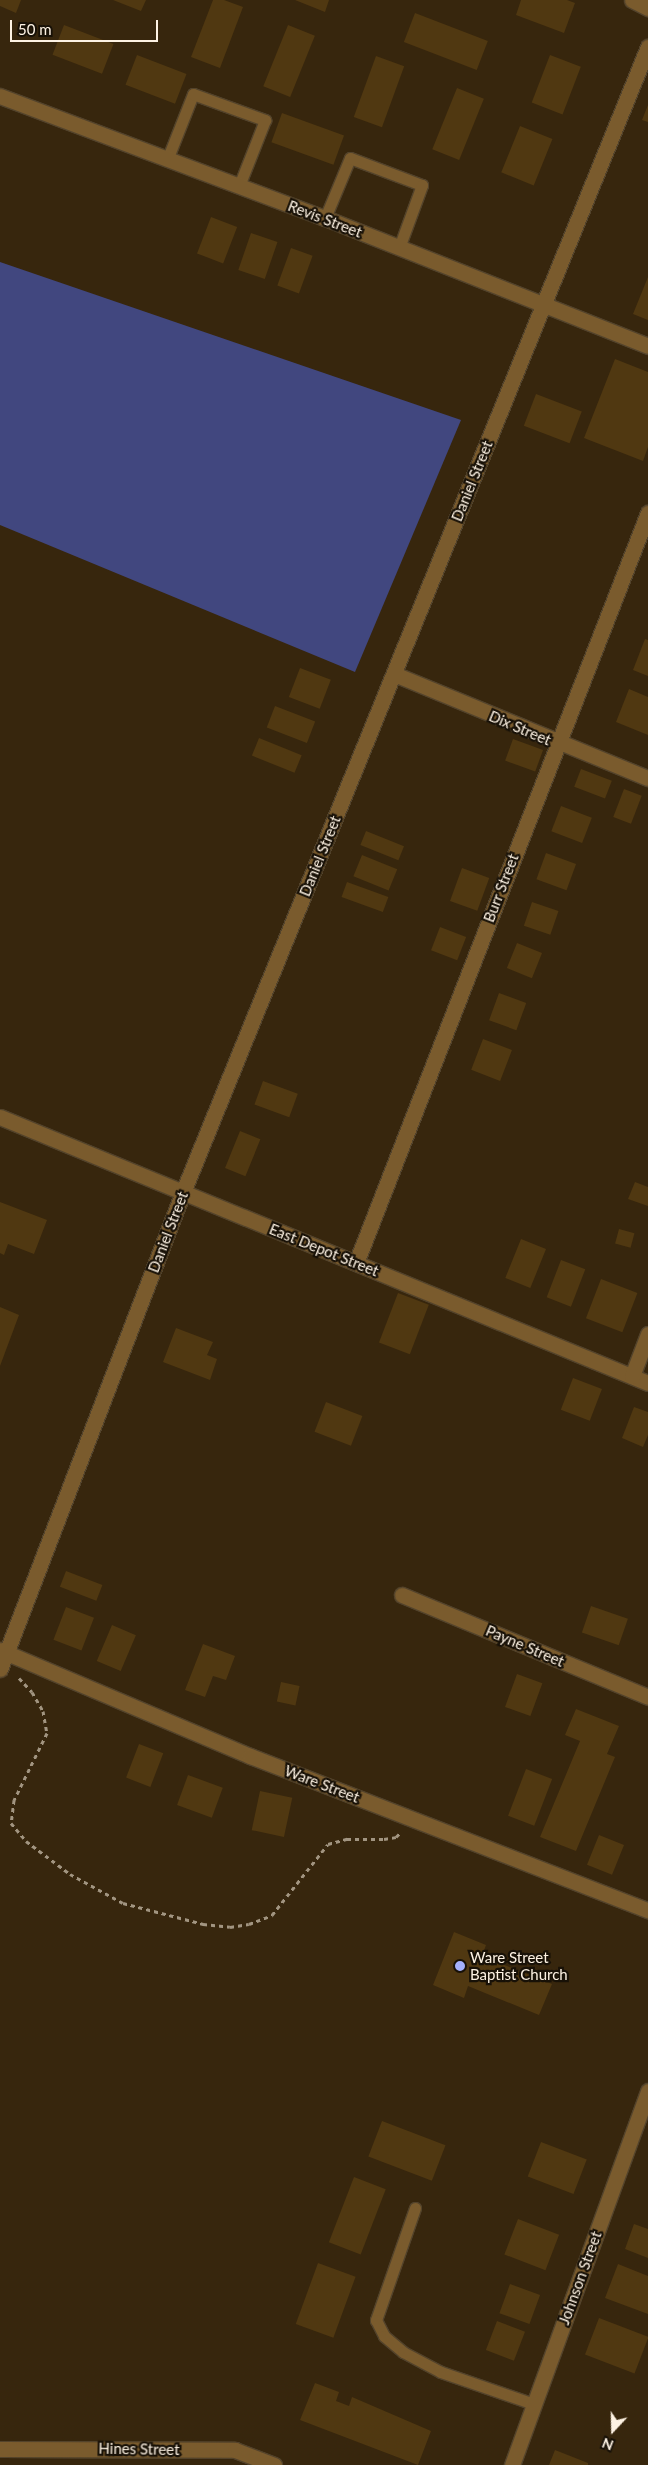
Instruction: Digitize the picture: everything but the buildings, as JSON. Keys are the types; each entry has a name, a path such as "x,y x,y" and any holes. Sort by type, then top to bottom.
{"street":[{"path":"632,0 648,8"},
{"name":"Daniel Street","path":"0,1669 3,1652 183,1192 648,46"},
{"name":"Revis Street","path":"0,96 324,218 544,303 648,346"},
{"name":"Burr Street","path":"356,1263 648,513"},
{"name":"Dix Street","path":"394,674 557,743 648,778"},
{"name":"East Depot Street","path":"0,1117 648,1383"},
{"path":"632,1376 648,1334"},
{"name":"Payne Street","path":"402,1595 648,1697"},
{"name":"Ware Street","path":"3,1652 250,1756 648,1910"},
{"name":"Johnson Street","path":"512,2465 648,2091"},
{"name":"Hines Street","path":"0,2449 234,2450 274,2465"}],"lane":[{"path":"167,160 193,94 265,120 239,186"},
{"path":"324,218 350,158 422,185 399,248"},
{"path":"415,2208 376,2320 384,2336 403,2352 441,2372 534,2404"}],"path":[{"path":"20,1679 43,1711 47,1733 20,1784 10,1811 11,1822 26,1841 70,1874 123,1903 203,1924 230,1927 249,1924 272,1915 328,1844 347,1839 396,1837 411,1818"}],"shaded area":[{"path":"0,262 461,420 355,672 0,525"}],"place":[{"name":"Ware Street Baptist Church","path":"460,1966"}]}
